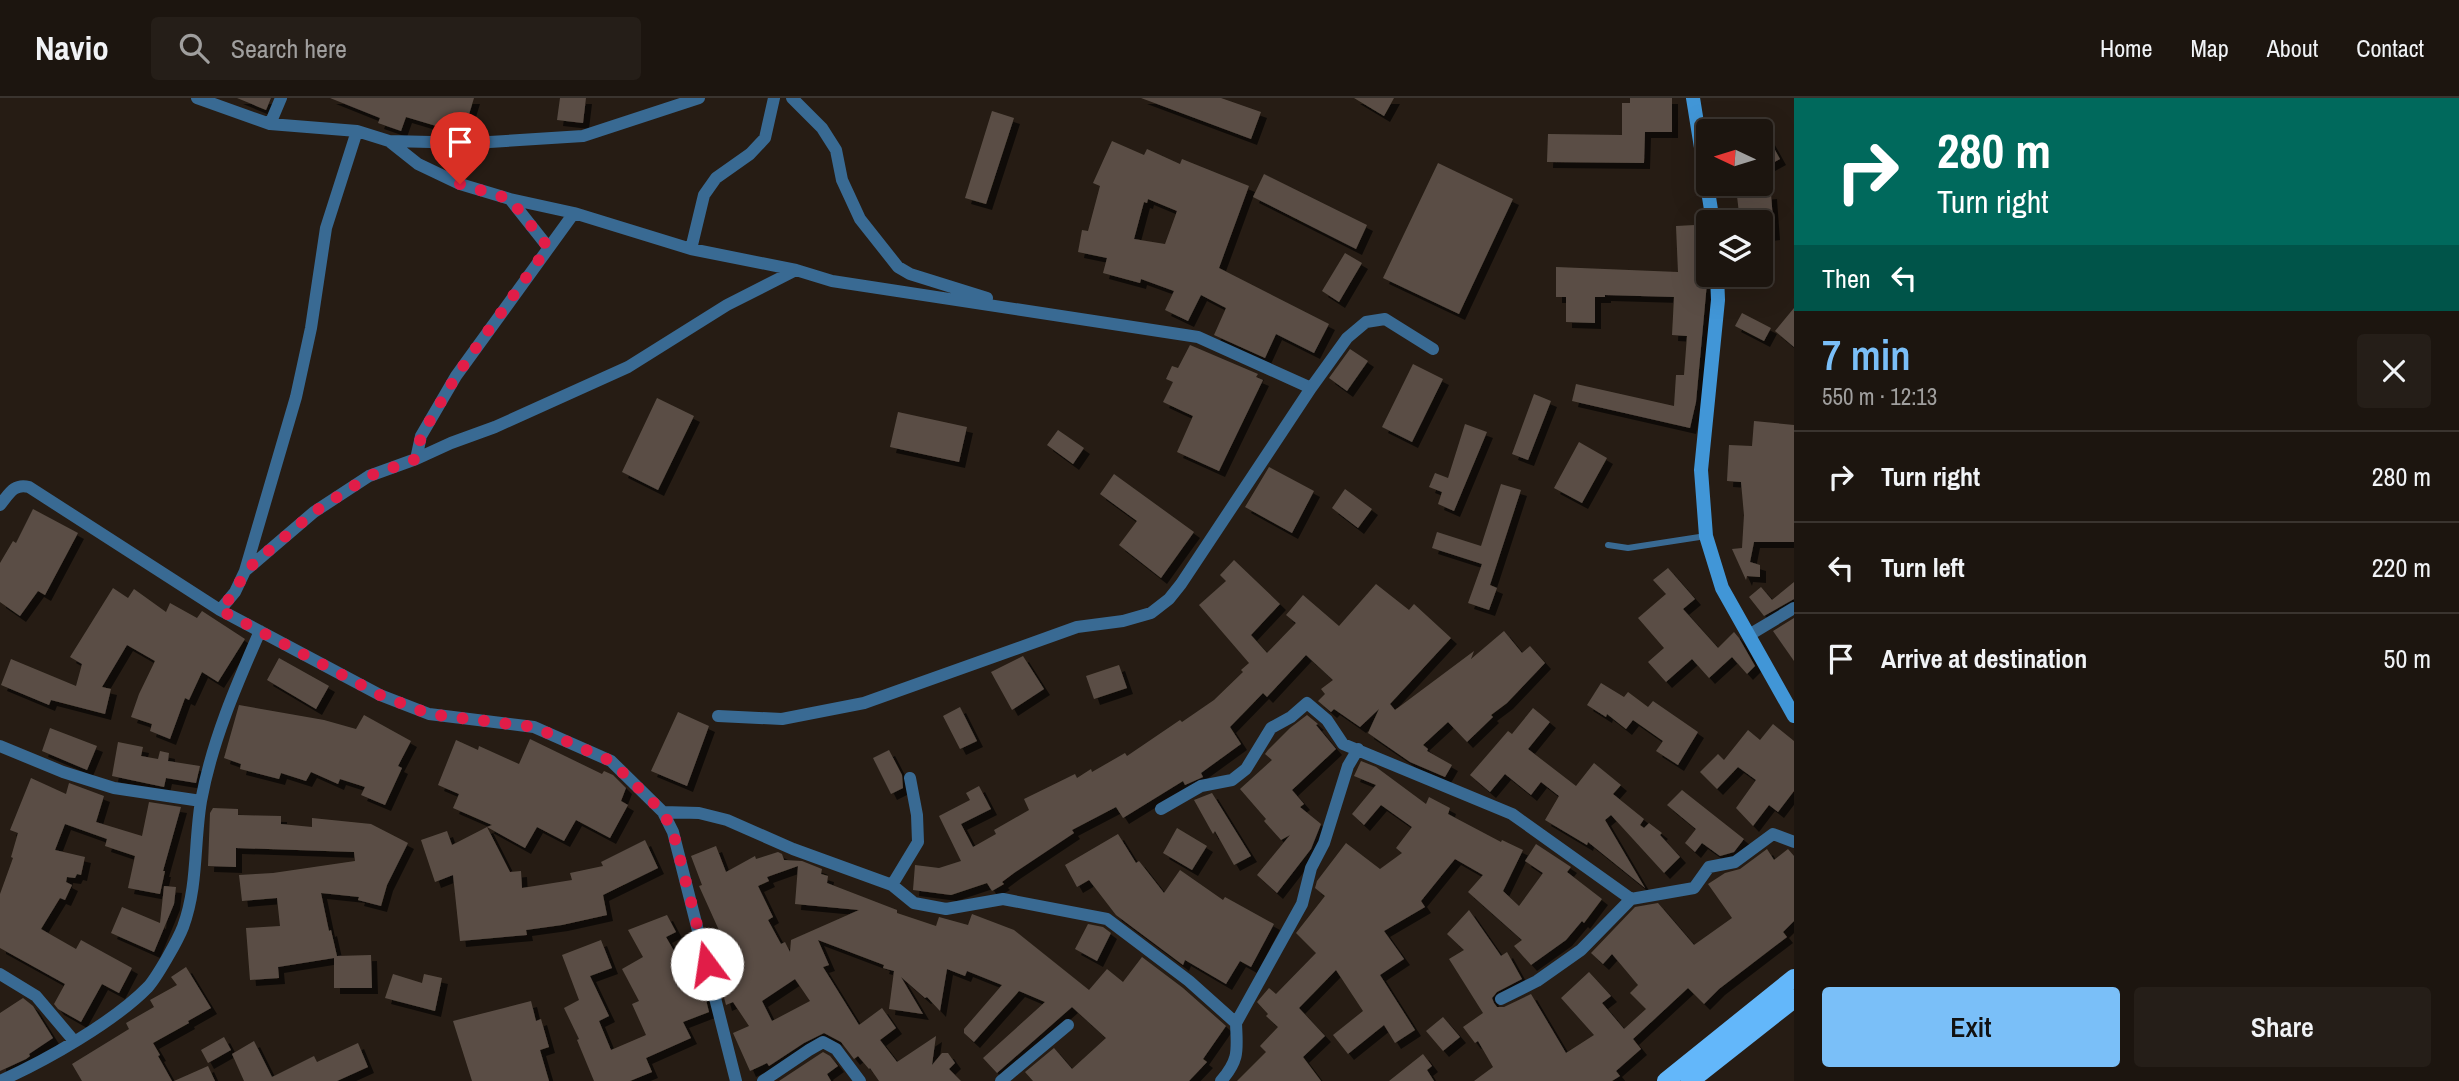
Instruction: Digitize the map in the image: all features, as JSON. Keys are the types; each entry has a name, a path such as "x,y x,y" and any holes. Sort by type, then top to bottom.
{"main road":[{"path":"1666,1081 1794,978"},
{"path":"1690,1081 1794,999"}],"street":[{"path":"197,98 270,124 357,131 389,141 474,143 583,136 699,98"},
{"path":"270,124 281,98"},
{"path":"691,249 704,195 716,178 750,153 765,138 774,98"},
{"path":"792,98 822,128 835,150 842,180 860,219 898,267 910,274 1024,309"},
{"path":"1693,98 1711,210"},
{"path":"220,610 235,592 245,571 296,397 311,328 326,228 357,131"},
{"path":"389,141 418,164 460,184 510,199 574,213 691,249 796,270 832,281 1198,337 1311,388"},
{"path":"510,199 548,247"},
{"path":"416,459 421,436 456,376 574,213"},
{"path":"245,571 314,512 369,476 495,427 628,368 727,305 796,270"},
{"path":"1717,287 1701,470 1706,536 1722,588 1794,716"},
{"path":"718,716 782,719 864,703 1077,627 1123,621 1151,613 1169,599 1181,584 1347,338 1366,323 1385,319 1433,349"},
{"path":"0,505 15,488 21,485 29,487 220,610 380,695 429,714 534,727 611,761 663,812 673,832 736,1081"},
{"path":"1749,635 1794,608"},
{"path":"0,1081 29,1068 74,1041 127,1005 150,985 182,928 194,879 201,801 225,713 260,631"},
{"path":"1161,809 1201,786 1232,780 1246,769 1271,728 1291,718 1307,704 1327,720 1343,744 1512,814 1631,899"},
{"path":"0,746 63,772 114,788 201,801"},
{"path":"1221,1081 1233,1067 1237,1048 1236,1023 1302,904 1311,868 1328,830 1348,766 1358,749"},
{"path":"892,885 918,842 917,815 910,778"},
{"path":"663,812 699,813 727,820 793,849 892,885 914,903 946,909 1003,899 1107,919 1189,981 1236,1023"},
{"path":"1501,999 1537,981 1581,950 1631,899 1694,888 1709,867 1735,862 1773,834 1794,842"},
{"path":"0,974 36,996 74,1041"},
{"path":"1001,1081 1068,1025"},
{"path":"763,1081 823,1042 835,1049 860,1081"}],"lane":[{"path":"1608,545 1628,548 1706,536"}],"building":[{"path":"237,98 271,98 266,110"},
{"path":"330,98 474,98 463,134 406,117 401,131 378,123 380,118"},
{"path":"560,98 586,98 583,123 557,120"},
{"path":"1141,98 1221,98 1261,112 1251,139"},
{"path":"1354,98 1394,98 1384,116"},
{"path":"1630,98 1672,98 1672,132 1645,132 1644,163 1547,162 1548,134 1622,135 1622,103 1630,103"},
{"path":"992,111 1014,118 986,204 965,198"},
{"path":"1112,141 1144,155 1147,149 1180,164 1182,159 1249,186 1219,268 1329,324 1314,353 1276,334 1265,358 1214,335 1226,308 1201,295 1188,321 1165,310 1174,291 1141,279 1140,283 1103,273 1107,258 1078,252 1082,230 1088,231 1100,186 1093,183","holes":["1148,199 1177,211 1165,244 1134,239 1144,202 1147,203"]},
{"path":"1773,146 1780,159 1773,163"},
{"path":"1438,163 1513,199 1459,314 1383,278"},
{"path":"1264,174 1367,225 1356,249 1253,197"},
{"path":"1737,196 1771,196 1772,210 1739,210"},
{"path":"1695,225 1696,287 1707,287 1696,402 1690,428 1572,401 1576,384 1674,406 1676,375 1684,375 1687,336 1672,335 1674,297 1595,297 1595,323 1566,322 1566,297 1556,297 1556,267 1678,272 1676,226"},
{"path":"1345,253 1362,263 1339,302 1322,291"},
{"path":"1794,308 1794,347 1775,331"},
{"path":"1742,313 1771,328 1764,341 1735,326"},
{"path":"1190,345 1258,374 1256,377 1263,380 1219,471 1177,452 1193,416 1163,402 1173,382 1166,379 1172,366 1178,368"},
{"path":"1350,349 1368,361 1347,391 1329,378"},
{"path":"1413,364 1443,379 1412,442 1382,427"},
{"path":"1534,394 1551,401 1528,460 1512,454"},
{"path":"657,398 694,416 658,490 622,472"},
{"path":"898,412 967,427 959,462 890,447"},
{"path":"1754,421 1794,425 1794,542 1754,542 1750,562 1760,565 1760,577 1747,576 1746,580 1732,549 1742,548 1744,515 1741,482 1727,481 1729,445 1752,446"},
{"path":"1465,424 1487,432 1454,511 1438,504 1442,492 1429,487 1435,473 1448,478"},
{"path":"1058,430 1084,448 1073,464 1047,445"},
{"path":"1579,442 1607,458 1582,503 1554,488"},
{"path":"1269,467 1314,491 1292,533 1245,507"},
{"path":"1114,474 1194,532 1161,578 1119,545 1137,521 1100,494"},
{"path":"1501,484 1521,490 1490,585 1497,588 1489,610 1468,603 1482,564 1432,548 1437,532 1481,546"},
{"path":"1345,489 1372,509 1358,528 1332,508"},
{"path":"33,509 78,533 45,595 38,591 20,616 0,602 0,563 13,541 16,543"},
{"path":"1234,560 1280,604 1251,635 1267,653 1296,623 1286,615 1303,595 1339,626 1376,584 1409,610 1414,604 1451,638 1390,704 1395,710 1474,651 1471,659 1504,631 1522,653 1530,646 1545,663 1467,742 1448,722 1423,745 1427,751 1452,765 1445,777 1410,762 1368,733 1379,709 1360,727 1334,709 1331,712 1318,701 1325,694 1321,689 1333,680 1306,655 1267,697 1263,693 1230,727 1241,744 1201,773 1203,777 1185,785 1183,781 1123,818 1116,807 1072,830 1074,833 992,891 987,883 951,895 913,890 915,865 939,868 961,861 939,816 970,800 966,793 979,786 991,809 961,824 973,847 996,834 994,830 1029,810 1024,799 1075,774 1077,778 1091,769 1092,772 1125,753 1127,756 1214,700 1243,672 1241,670 1249,663 1199,605 1226,581 1220,575"},
{"path":"1668,568 1695,599 1683,609 1718,648 1734,632 1739,638 1755,666 1747,674 1732,657 1709,678 1692,659 1666,682 1648,662 1664,648 1638,618 1666,594 1653,580"},
{"path":"1794,582 1794,599 1764,616 1749,597 1761,587 1772,600"},
{"path":"113,588 128,598 134,589 166,612 170,603 197,618 202,611 245,639 218,682 202,672 189,700 185,698 170,739 150,731 152,724 131,717 155,661 127,645 102,687 111,689 105,714 51,700 49,705 1,685 11,659 76,686 82,664 70,657"},
{"path":"1794,618 1794,661 1773,631"},
{"path":"1023,656 1044,689 1012,710 991,672"},
{"path":"279,658 329,686 316,709 267,680"},
{"path":"1119,665 1127,688 1094,699 1086,676"},
{"path":"1601,683 1624,697 1628,692 1648,707 1653,701 1698,732 1678,765 1656,751 1663,741 1633,720 1626,729 1607,714 1606,717 1587,705"},
{"path":"239,705 324,720 356,729 364,715 411,741 398,766 402,768 385,805 361,795 365,787 340,779 338,784 311,772 306,781 281,773 279,779 240,769 241,764 224,758"},
{"path":"960,707 977,741 960,749 943,716"},
{"path":"1533,708 1550,722 1528,749 1576,786 1594,763 1621,785 1613,794 1644,819 1640,825 1644,828 1649,823 1662,833 1660,835 1680,857 1664,873 1611,815 1605,820 1645,888 1588,842 1587,845 1545,820 1559,796 1541,782 1531,795 1505,774 1490,792 1470,775 1508,731 1512,734"},
{"path":"678,712 709,726 687,786 651,771"},
{"path":"1307,715 1318,724 1316,725 1336,749 1292,790 1304,804 1300,807 1321,824 1311,849 1277,893 1257,875 1290,835 1281,840 1240,789 1272,760 1265,754 1268,750"},
{"path":"1773,724 1794,741 1794,791 1778,812 1769,805 1753,826 1736,808 1756,780 1738,767 1717,789 1700,772 1718,754 1724,760 1748,730 1760,740"},
{"path":"50,728 97,746 87,770 42,751"},
{"path":"530,739 602,774 604,771 613,775 626,788 621,801 628,805 610,838 576,820 564,841 537,827 525,848 487,827 492,825 453,808 459,794 438,785 456,740 478,750 479,746 519,764"},
{"path":"118,742 143,747 141,756 158,759 160,751 169,753 168,761 200,766 196,783 166,778 164,787 112,776"},
{"path":"889,750 902,775 903,788 891,794 873,758"},
{"path":"1361,761 1376,767 1426,804 1429,797 1450,808 1448,814 1501,842 1502,840 1523,850 1503,891 1519,906 1543,873 1525,861 1536,844 1571,867 1567,872 1602,899 1584,923 1582,921 1566,940 1531,965 1514,946 1522,940 1468,892 1483,875 1455,859 1421,901 1425,907 1384,931 1404,959 1380,975 1415,1030 1395,1043 1384,1025 1348,1054 1333,1035 1363,1011 1336,970 1299,1008 1325,1036 1303,1057 1321,1081 1237,1081 1266,1052 1260,1046 1278,1027 1266,1016 1268,1014 1257,1002 1269,988 1276,994 1316,953 1296,933 1325,896 1315,888 1317,881 1346,843 1380,869 1402,853 1396,848 1412,827 1381,805 1364,825 1352,814 1376,785 1354,776"},
{"path":"31,778 66,794 69,783 104,796 96,822 142,836 149,802 181,807 163,871 160,894 128,888 135,856 105,846 107,839 65,824 55,850 85,857 81,875 77,874 75,878 67,877 66,882 72,885 65,900 60,898 41,929 76,949 81,940 132,968 119,993 102,984 81,1022 54,1004 65,984 0,948 0,894 13,858 11,857 18,833 10,830"},
{"path":"1682,790 1744,839 1734,852 1720,856 1702,843 1695,852 1685,843 1696,829 1667,805"},
{"path":"1212,793 1251,856 1234,865 1194,800"},
{"path":"213,808 238,809 238,815 281,816 281,824 312,827 312,818 371,824 408,843 387,885 381,906 358,900 359,897 321,893 337,956 371,955 372,988 334,988 334,958 278,967 279,978 250,980 246,928 280,926 277,898 242,901 239,875 355,861 354,852 236,848 236,867 208,866 210,813"},
{"path":"487,827 510,872 521,871 522,888 572,880 570,873 603,866 601,862 645,840 658,868 603,895 607,915 526,930 527,935 460,941 453,875 435,882 421,840 447,831 452,845"},
{"path":"1177,828 1207,846 1192,870 1163,853"},
{"path":"1118,834 1136,863 1139,861 1164,893 1180,870 1223,900 1225,897 1274,924 1251,967 1240,961 1226,984 1185,960 1183,965 1116,915 1089,880 1077,887 1065,865"},
{"path":"716,846 726,872 755,856 756,859 778,852 784,860 802,861 822,869 821,874 828,876 827,883 897,910 897,913 936,926 939,917 968,925 972,914 1014,930 1089,990 1107,969 1123,982 1142,957 1226,1026 1203,1059 1207,1062 1189,1081 1033,1081 1025,1072 1054,1048 1072,1069 1106,1038 1072,1007 997,1073 983,1058 1045,1002 1019,991 974,1042 964,1033 964,1029 1002,985 967,971 965,976 947,969 940,1011 901,977 923,1014 889,1009 894,971 818,940 829,965 823,967 859,1025 882,1008 896,1028 880,1040 897,1062 936,1036 932,1065 942,1053 948,1053 955,1063 949,1069 961,1081 879,1081 858,1056 854,1059 841,1042 824,1033 769,1066 767,1063 750,1071 733,1033 749,1026 733,1002 726,1005 713,956 727,948 699,886 702,885 691,856","holes":["798,866 795,904 859,910 791,940 790,952 785,942 781,944 768,920 773,917 758,886 769,881 767,877","795,979 810,1001 772,1021 762,1001"]},
{"path":"1767,849 1774,860 1788,849 1794,856 1794,921 1783,932 1787,937 1719,989 1704,1004 1688,988 1633,1039 1641,1049 1616,1071 1620,1076 1612,1081 1474,1081 1493,1067 1478,1041 1475,1043 1463,1027 1483,1013 1449,959 1464,950 1447,934 1469,910 1501,956 1507,952 1522,979 1497,992 1492,998 1494,1003 1497,1007 1504,1007 1531,994 1566,1053 1594,1035 1561,998 1589,972 1611,996 1602,1003 1624,1029 1646,1009 1630,993 1638,985 1612,954 1603,964 1591,953 1635,907 1658,903 1694,945 1732,918 1708,884 1725,873 1740,869"},
{"path":"164,886 176,887 174,904 154,952 111,933 122,907 160,923"},
{"path":"667,915 676,932 666,937 689,977 699,972 709,1012 683,1022 691,1038 646,1058 652,1072 630,1081 594,1081 564,1008 579,1000 562,955 601,940 612,968 590,976 609,1016 599,1021 611,1050 646,1035 632,1004 639,1001 622,969 643,957 628,930"},
{"path":"1088,924 1103,927 1111,933 1097,961 1075,949"},
{"path":"186,967 211,1008 153,1043 172,1081 82,1081 72,1064 129,1029 126,1023 154,1007 150,1000 177,985 171,977"},
{"path":"393,974 422,983 424,974 442,978 435,1011 385,998"},
{"path":"23,998 33,1006 53,1038 29,1054 26,1059 0,1071 0,1013"},
{"path":"531,1001 536,1021 541,1019 549,1047 540,1050 549,1081 472,1081 453,1021"},
{"path":"1443,1017 1460,1037 1443,1051 1426,1031"},
{"path":"224,1037 231,1050 208,1063 201,1050"},
{"path":"254,1041 272,1077 314,1056 317,1062 358,1043 368,1067 337,1081 244,1081 232,1054"},
{"path":"823,1052 838,1066 827,1074 831,1081 779,1081"},
{"path":"1423,1054 1432,1066 1427,1070 1434,1081 1389,1081"},
{"path":"208,1066 215,1081 174,1081"}],"route":[{"path":"460,184 510,199 548,247 456,376 421,436 416,459 369,476 314,512 245,571 235,592 220,610 380,695 429,714 534,727 611,761 663,812 673,832 707,964"}]}
